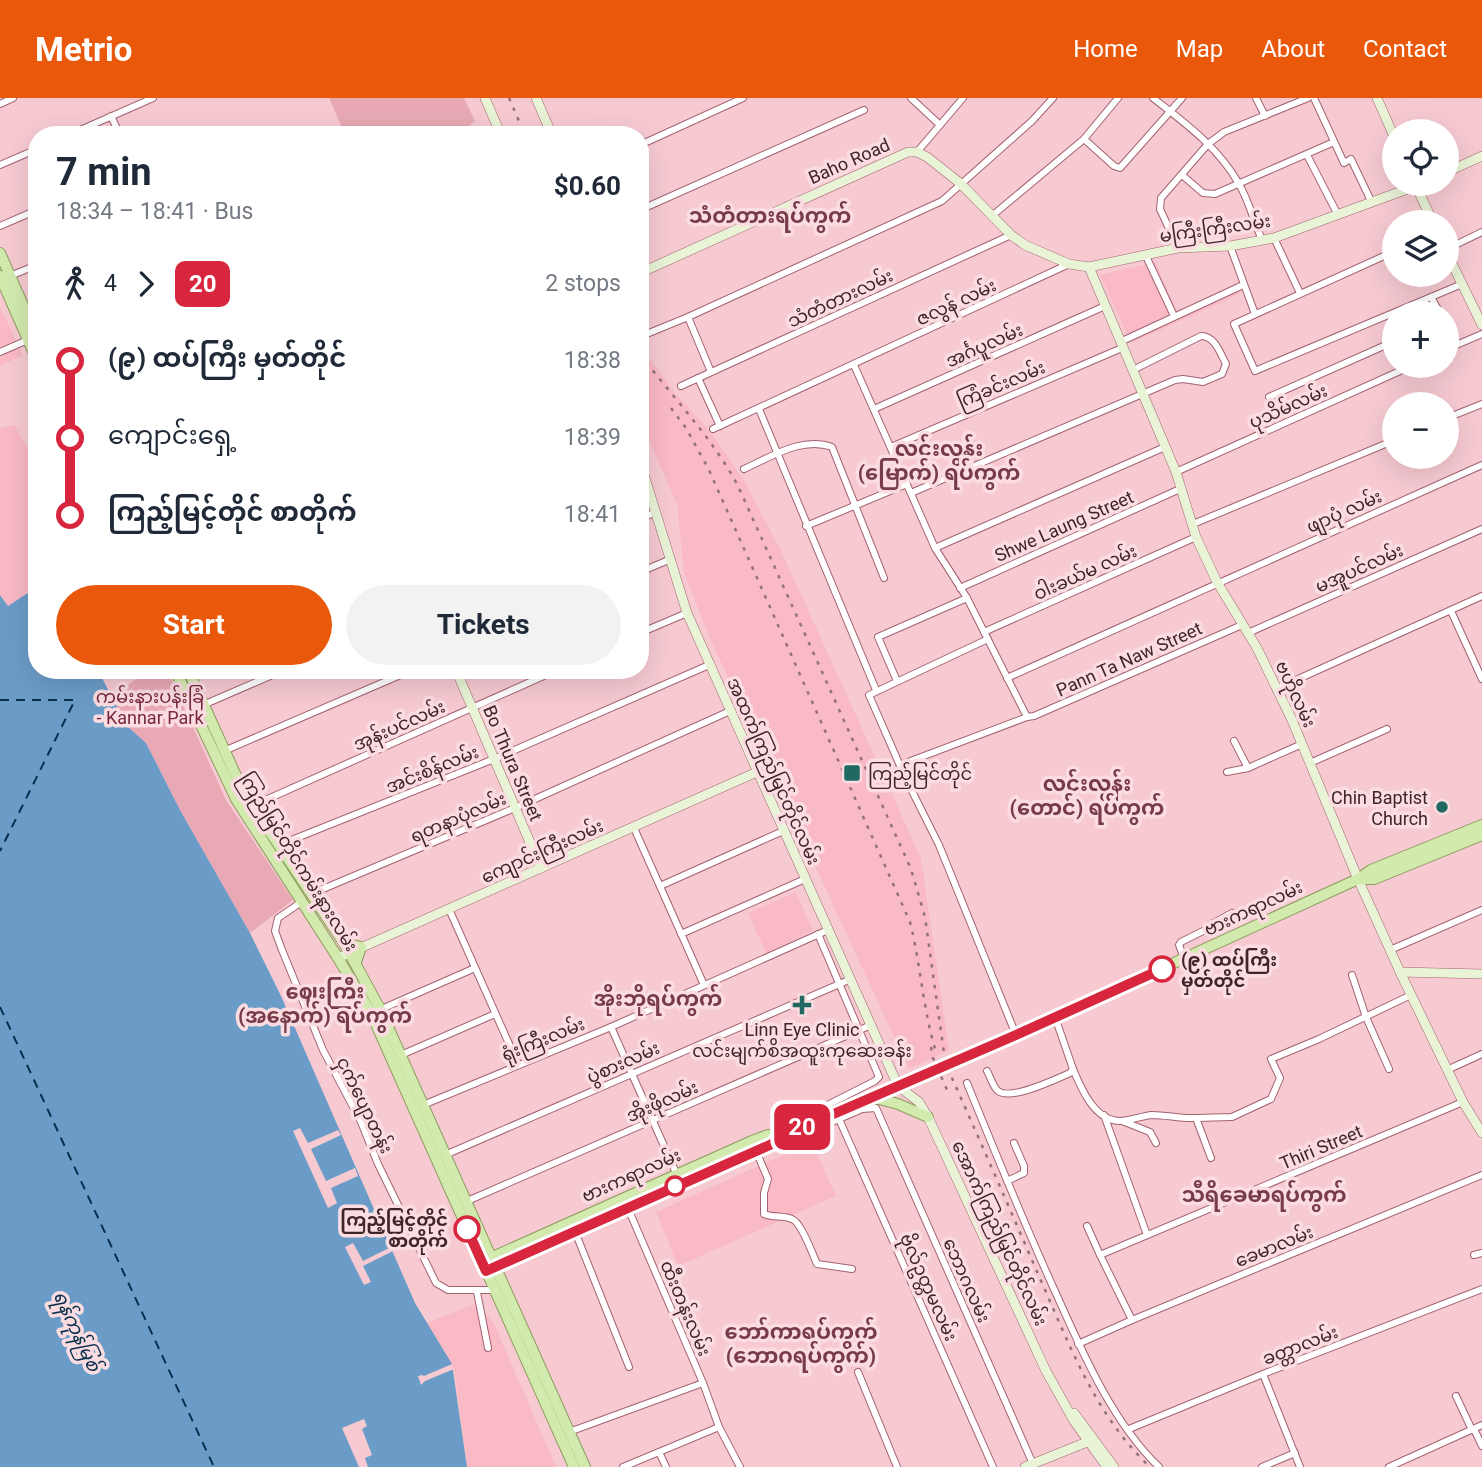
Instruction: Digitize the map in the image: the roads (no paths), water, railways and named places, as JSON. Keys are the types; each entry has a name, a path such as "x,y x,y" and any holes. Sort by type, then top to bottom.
{"main road":[{"path":"485,98 496,126"},
{"path":"536,98 548,126"},
{"path":"1377,98 1386,119"},
{"name":"Baho Road","path":"649,269 908,152 917,152 960,183 1011,235 1025,245 1069,264 1088,267"},
{"path":"1459,167 1482,156"},
{"name":"မကြီးကြီးလမ်း","path":"1088,267 1178,248 1230,246 1274,238 1390,196"},
{"path":"0,253 5,276 28,329"},
{"name":"ဗဟိုလမ်း","path":"1088,267 1176,472 1196,537 1217,582 1248,633 1276,689 1400,972 1463,1102 1482,1133"},
{"path":"1459,277 1482,325"},
{"name":"အထက်ကြည်မြင်တိုင်လမ်း","path":"649,490 687,613 898,1086"},
{"name":"ကြည်မြင်တိုင်ကမ်းနားလမ်း","path":"182,679 202,706 225,750 248,808 279,845 338,958 376,1011"},
{"name":"ကြည်မြင်တိုင်ကမ်းနားလမ်း","path":"192,679 248,808 307,898 350,952 441,1157 492,1260 494,1290 546,1393 570,1447 574,1467"},
{"name":"Bo Thura Street","path":"460,679 541,868"},
{"name":"ကျောင်းကြီးလမ်း","path":"361,947 757,772"},
{"name":"ဗားကရာလမ်း","path":"492,1260 573,1227 773,1136 874,1102 898,1086 1185,958 1357,879 1371,870 1482,825"},
{"name":"ဗားကရာလမ်း","path":"1357,879 1374,879 1482,835"},
{"path":"338,958 361,947"},
{"path":"350,952 361,947"},
{"path":"1400,972 1482,974"},
{"path":"376,1011 401,1055 423,1105 441,1157 492,1260 502,1269 502,1281 546,1393 569,1432 570,1447 585,1467"},
{"name":"အောက်ကြည်မြင်တိုင်လမ်း","path":"898,1086 919,1102 928,1117 1046,1371 1090,1441"},
{"path":"874,1102 898,1104 928,1117"},
{"name":"ဗားကရာလမ်း","path":"679,1179 772,1144 773,1136"},
{"path":"1029,1465 1090,1441"},
{"path":"1090,1441 1107,1467"},
{"path":"1090,1441 1114,1467"}],"street":[{"path":"0,104 13,98"},
{"path":"89,126 153,98"},
{"path":"649,141 743,98"},
{"path":"911,98 940,125"},
{"path":"917,152 963,98"},
{"path":"649,333 942,201 1032,121 1053,98"},
{"path":"993,215 1084,139 1118,98"},
{"path":"1153,98 1208,144 1239,183 1262,240"},
{"path":"1084,139 1114,166 1121,168 1182,98"},
{"path":"1256,98 1265,116"},
{"path":"1178,248 1159,204 1161,198 1208,144 1224,132 1308,98"},
{"path":"1314,98 1344,163 1351,159 1372,203"},
{"path":"649,206 864,110"},
{"path":"111,116 116,126"},
{"path":"1182,175 1203,193 1215,194 1334,142"},
{"path":"0,165 28,153"},
{"path":"1307,155 1338,215"},
{"path":"0,226 28,214"},
{"path":"1459,244 1482,232"},
{"name":"သံတံတားလမ်း","path":"681,386 1011,235"},
{"path":"1274,238 1300,293"},
{"path":"1230,246 1255,314"},
{"path":"1145,254 1174,316"},
{"path":"1382,257 1234,324 1256,372 1462,284"},
{"name":"ဇလွန် လမ်း","path":"698,379 717,428 1069,264"},
{"path":"5,276 28,268"},
{"name":"ကြံခင်းလမ်း","path":"891,447 1121,345 1174,316 1243,285"},
{"name":"အင်္ဂပူလမ်း","path":"874,409 1105,306"},
{"path":"688,317 711,373"},
{"path":"1459,344 1482,334"},
{"path":"911,492 1175,380 1203,382 1222,374 1226,364 1214,342 1207,336 1201,336 1133,370"},
{"path":"0,352 28,340"},
{"path":"1269,397 1382,347"},
{"path":"855,365 936,548 967,598 1027,717"},
{"name":"ပုသိမ်လမ်း","path":"1176,472 1384,378"},
{"path":"1459,413 1482,404"},
{"path":"759,409 876,690"},
{"path":"744,469 807,442 832,447 884,578"},
{"path":"1193,524 1382,445"},
{"path":"936,548 1165,447"},
{"name":"ဖျာပုံ လမ်း","path":"1007,678 1482,465"},
{"path":"806,526 907,484"},
{"name":"Shwe Laung Street","path":"960,588 1180,489"},
{"path":"649,515 656,512"},
{"name":"မအူပင်လမ်း","path":"1248,633 1482,528"},
{"name":"ဝါးခယ်မ လမ်း","path":"900,765 869,695 986,635 1196,537"},
{"path":"649,568 671,559"},
{"path":"1276,689 1482,596"},
{"path":"897,681 878,637 967,598"},
{"path":"1451,611 1480,670 1482,680"},
{"path":"649,629 687,613"},
{"name":"Pann Ta Naw Street","path":"900,765 1034,716 1242,625"},
{"name":"အင်းစိန်လမ်း","path":"279,845 494,759 709,665"},
{"path":"202,706 264,679"},
{"path":"225,750 391,679"},
{"name":"အုန်းပင်လမ်း","path":"248,808 537,679"},
{"name":"ရတနာပုံလမ်း","path":"307,898 730,711"},
{"path":"1310,763 1387,729"},
{"path":"1234,741 1248,768"},
{"path":"1227,772 1248,768 1302,744"},
{"path":"900,765 939,845 1016,1035"},
{"path":"634,828 704,985"},
{"path":"660,886 783,831"},
{"path":"681,934 805,879"},
{"name":"ငှက်ပျောတန်း","path":"307,898 278,918 275,930 323,1050 361,1122 378,1164 436,1283 447,1290 494,1290"},
{"path":"449,909 518,1064"},
{"path":"1390,950 1482,910"},
{"path":"1185,958 1179,945 1181,942 1211,928 1212,924 1232,913"},
{"name":"ရုံးကြီးလမ်း","path":"423,1105 611,1027 828,930"},
{"path":"773,1136 877,1079 878,1072 818,934"},
{"path":"376,1011 475,968"},
{"path":"1352,975 1366,1017 1389,1069"},
{"name":"ပွဲစားလမ်း","path":"441,1157 851,979"},
{"path":"1122,1121 1154,1115 1232,1117 1270,1099 1280,1078 1270,1059 1411,995"},
{"path":"401,1055 495,1014"},
{"path":"1055,1017 1073,1069 1091,1103 1104,1115 1150,1132 1156,1143"},
{"name":"အိုးဖိုလမ်း","path":"465,1202 871,1025"},
{"path":"611,1027 679,1179"},
{"path":"1447,1070 1482,1054"},
{"path":"987,1071 997,1090 1003,1093 1027,1091 1070,1073 1073,1069"},
{"path":"967,1083 1078,1344 1116,1414 1159,1467"},
{"path":"804,1126 811,1130 816,1129 874,1102"},
{"name":"ဘောဂလမ်း","path":"874,1102 1029,1465"},
{"name":"Thiri Street","path":"1100,1255 1463,1102"},
{"path":"1104,1115 1147,1235"},
{"path":"1196,1118 1210,1158"},
{"name":"ဗိုလ်ဥတ္တမလမ်း","path":"839,1119 993,1467"},
{"path":"1007,1181 1024,1172 1014,1143"},
{"path":"756,1151 768,1179 764,1193 764,1214 798,1222 817,1264 852,1269"},
{"name":"ခေမာလမ်း","path":"1078,1344 1482,1175"},
{"name":"ထီးတန်းလမ်း","path":"626,1202 719,1427 740,1467"},
{"path":"1087,1226 1132,1320"},
{"path":"573,1227 629,1367"},
{"path":"1474,1255 1482,1252"},
{"name":"ခတ္တာလမ်း","path":"1129,1429 1482,1289"},
{"path":"477,1292 488,1348"},
{"path":"858,1372 897,1467"},
{"path":"1264,1374 1300,1467"},
{"path":"569,1432 703,1383"},
{"path":"1456,1396 1482,1446"},
{"path":"1389,1467 1482,1425"},
{"path":"623,1467 719,1427"},
{"path":"659,1452 666,1467"},
{"path":"1262,1467 1295,1453"}],"water":[{"name":"ရန်ကုန်မြစ်","path":"28,593 28,679 103,679 126,725 146,743 180,810 250,933 281,996 415,1303 452,1364 467,1467 0,1467 0,595 8,606"}],"railway":[{"path":"509,98 521,126"},
{"path":"649,365 704,434 738,486 911,869 925,917 944,1053 952,1078 1085,1376 1113,1424 1150,1467"},
{"path":"671,408 686,428 709,470 910,922 928,1022 937,1055"},
{"path":"931,1047 948,1092"}],"place":[{"name":"ကြည့်မြင်တိုင်","path":"852,773"},
{"name":"Chin Baptist Church","path":"1442,807"},
{"name":"(၉) ထပ်ကြီး မှတ်တိုင်","path":"1162,969"},
{"name":"Linn Eye Clinic လင်းမျက်စိအထူးကုဆေးခန်း","path":"802,1005"},
{"name":"ကြည့်မြင့်တိုင် စာတိုက်","path":"467,1229"}],"district":[{"name":"သံတံတားရပ်ကွက်","path":"770,216"},
{"name":"လင်းလွန်း (မြောက်) ရပ်ကွက်","path":"939,461"},
{"name":"လင်းလွန်း (တောင်) ရပ်ကွက်","path":"1087,796"},
{"name":"အိုးဘိုရပ်ကွက်","path":"658,999"},
{"name":"ဈေးကြီး (အနောက်) ရပ်ကွက်","path":"325,1004"},
{"name":"သီရိခေမာရပ်ကွက်","path":"1264,1195"},
{"name":"ဘော်ကာရပ်ကွက် (ဘောဂရပ်ကွက်)","path":"801,1344"}],"park label":[{"name":"ကမ်းနားပန်းခြံ - Kannar Park","path":"150,706"}]}
